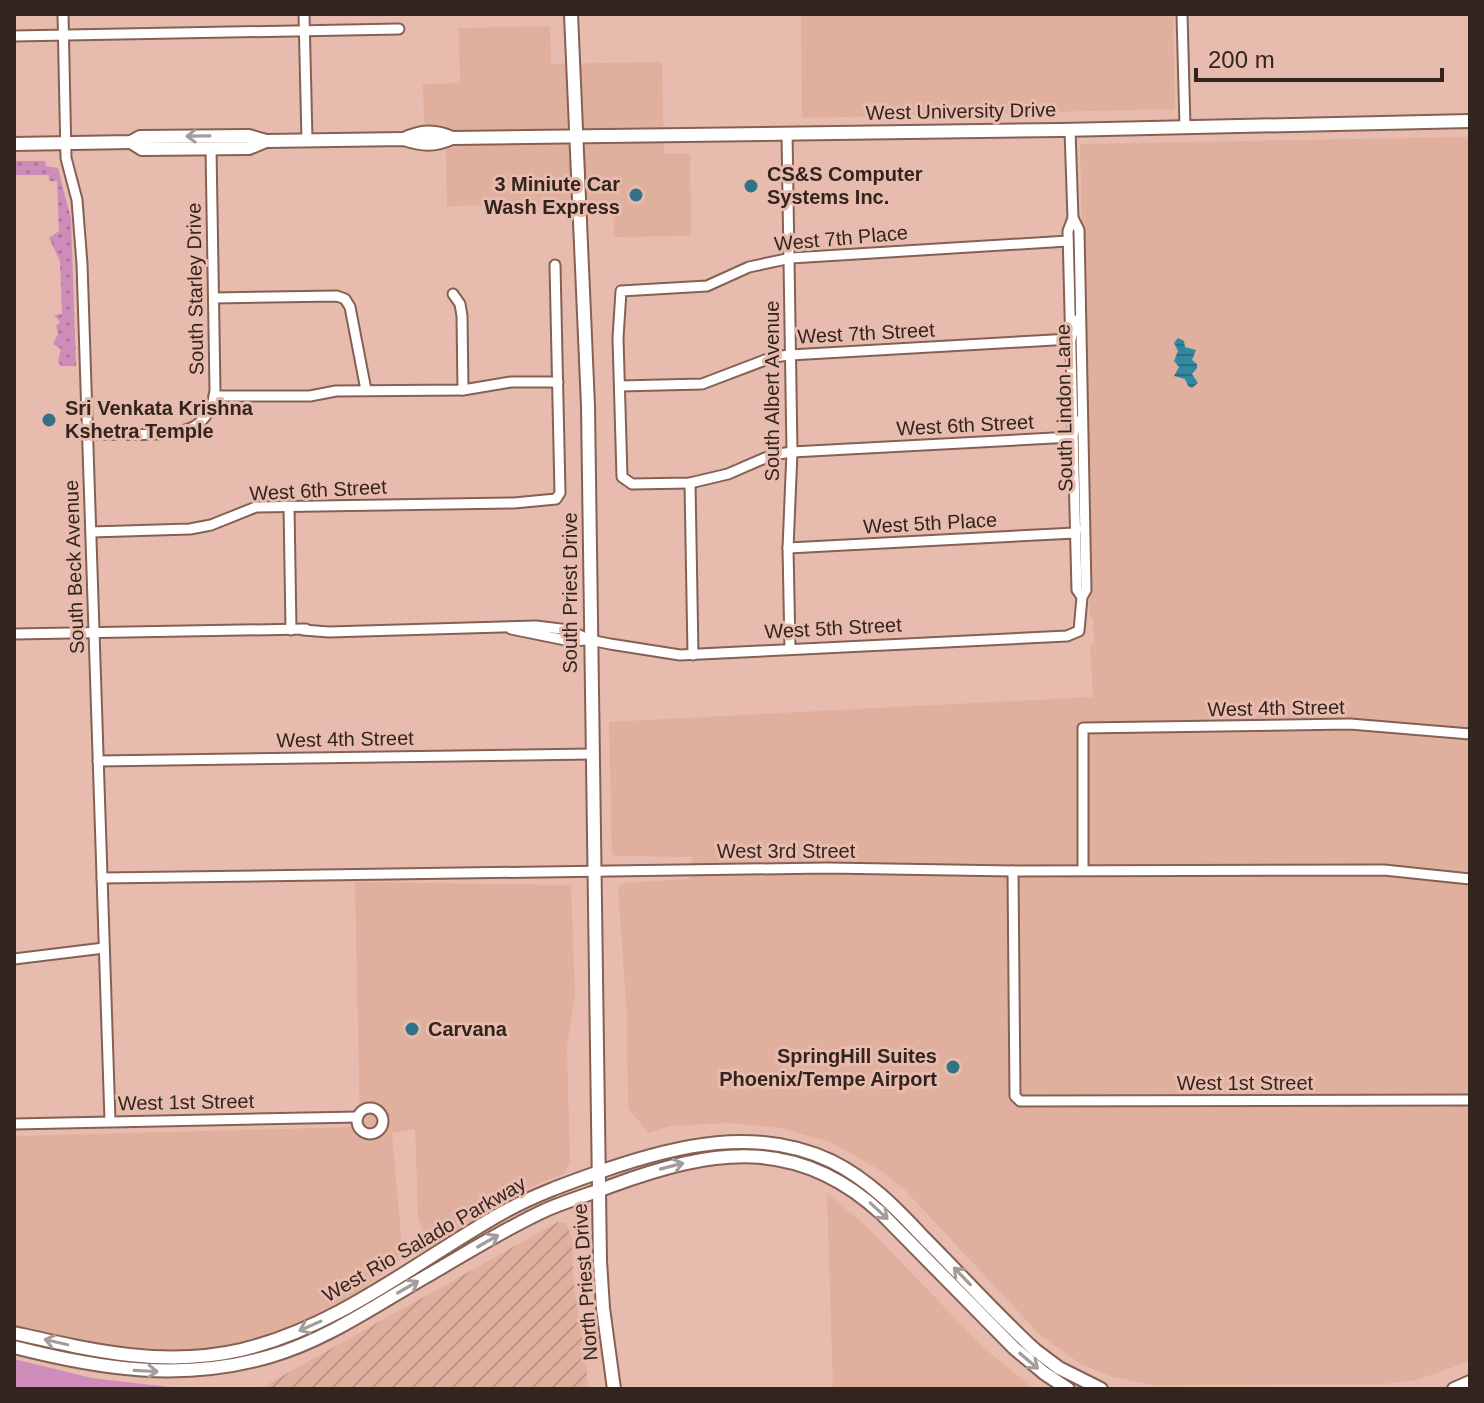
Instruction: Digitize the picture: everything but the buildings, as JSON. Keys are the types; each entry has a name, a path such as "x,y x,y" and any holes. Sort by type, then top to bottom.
{"main road":[{"name":"South Priest Drive","path":"571,14 588,406 598,1172"},
{"name":"West University Drive","path":"14,144 131,142 140,137 249,136 266,141 404,139 420,144 438,144 452,138 1470,121"},
{"name":"West University Drive","path":"131,142 142,149 249,148 266,141"},
{"name":"West Rio Salado Parkway","path":"14,1333 91,1350 149,1358 201,1356 255,1346 334,1314 502,1213 552,1189 680,1148 745,1141 779,1144 798,1150 832,1162 860,1178 896,1209 1068,1389"},
{"name":"West Rio Salado Parkway","path":"14,1347 103,1367 154,1372 211,1368 271,1356 336,1329 524,1221 664,1168 714,1157 751,1156 787,1161 823,1174 858,1194 882,1214 1014,1348 1055,1374 1101,1389"},
{"path":"787,1161 805,1158 849,1178 860,1178"},
{"name":"North Priest Drive","path":"598,1172 603,1308 614,1389"},
{"path":"972,1305 983,1308 1004,1327 1015,1331"},
{"path":"1454,1389 1470,1382"}],"street":[{"name":"South Beck Avenue","path":"63,14 68,171 80,224 110,1121"},
{"path":"304,14 307,140"},
{"path":"1182,14 1185,127"},
{"path":"14,36 399,29"},
{"name":"South Lindon Lane","path":"1070,130 1073,218 1068,241 1072,437 1077,590 1082,597"},
{"name":"South Albert Avenue","path":"787,133 791,258 790,648"},
{"name":"South Starley Drive","path":"88,434 180,431 198,424 208,412 214,396 211,148"},
{"name":"South Lindon Lane","path":"1073,218 1079,230 1086,590 1082,597 1079,631"},
{"path":"1068,241 1073,248 1074,281 1079,288"},
{"name":"West 7th Place","path":"620,386 618,299 621,291 707,286 749,267 791,258 1068,241"},
{"name":"South Priest Drive","path":"551,502 560,493 555,265"},
{"path":"453,294 460,304 462,316 463,390"},
{"path":"214,298 337,296 345,299 350,307 366,390"},
{"path":"1071,339 1080,313"},
{"name":"West 7th Street","path":"620,386 702,384 763,360 790,355 1071,339"},
{"path":"214,396 463,390 511,382 558,382"},
{"name":"West 6th Street","path":"620,386 622,477 626,482 690,483 728,474 772,455 792,452 1072,437"},
{"path":"1072,437 1082,409"},
{"path":"690,483 693,655"},
{"name":"West 6th Street","path":"91,532 190,529 222,521 256,507 551,502"},
{"path":"1075,533 1084,503"},
{"path":"289,506 291,630"},
{"name":"West 5th Place","path":"788,548 1075,533"},
{"name":"West 5th Street","path":"14,634 197,631 210,634 291,630 313,633 502,628 570,641 590,640 654,653 693,655 1067,636 1079,631"},
{"name":"West 4th Street","path":"1083,869 1083,728 1350,724 1470,734"},
{"name":"West 4th Street","path":"98,761 591,754"},
{"name":"West 3rd Street","path":"102,878 827,868 1384,870 1470,879"},
{"name":"West 1st Street","path":"1013,871 1015,1096 1020,1101 1470,1100"},
{"path":"14,959 104,948"},
{"name":"West 1st Street","path":"14,1124 358,1117"}],"shaded area":[{"path":"801,14 1173,14 1175,109 802,118"},
{"path":"550,26 551,64 662,62 664,154 690,154 691,236 614,237 613,205 447,206 445,125 424,124 423,84 460,83 459,28"},
{"path":"1470,137 1470,1361 1417,1380 1383,1384 1153,1385 1113,1377 1081,1364 1041,1336 904,1189 883,1172 831,1142 776,1127 727,1123 670,1126 649,1133 628,1108 627,1018 618,887 624,883 689,879 693,857 615,856 612,853 609,722 1093,697 1080,144"},
{"path":"14,161 45,161 46,166 58,168 71,219 76,366 61,366 58,361 61,349 53,344 58,334 56,326 60,322 54,315 62,314 60,261 49,238 59,231 57,181 49,181 49,175 14,175"},
{"path":"355,882 571,885 575,995 567,1046 570,1163 563,1174 516,1193 441,1240 432,1242 423,1233 418,1216 415,1129 392,1133 403,1258 358,1292 308,1318 271,1334 213,1349 178,1351 76,1342 14,1328 14,1136 360,1127"},
{"path":"827,1193 866,1226 984,1348 1034,1389 833,1389"},
{"path":"558,1222 566,1223 572,1238 573,1277 589,1389 259,1389"},
{"path":"14,1359 92,1378 187,1389 14,1389"}],"water":[{"path":"1178,338 1184,341 1185,347 1196,350 1192,360 1197,368 1192,374 1198,383 1192,388 1185,379 1174,376 1179,367 1174,361 1178,351 1174,343"}],"place":[{"name":"CS&S Computer Systems Inc.","path":"751,186"},
{"name":"3 Miniute Car Wash Express","path":"636,195"},
{"name":"Sri Venkata Krishna Kshetra Temple","path":"49,420"},
{"name":"Carvana","path":"412,1029"},
{"name":"SpringHill Suites Phoenix/Tempe Airport","path":"953,1067"}]}
